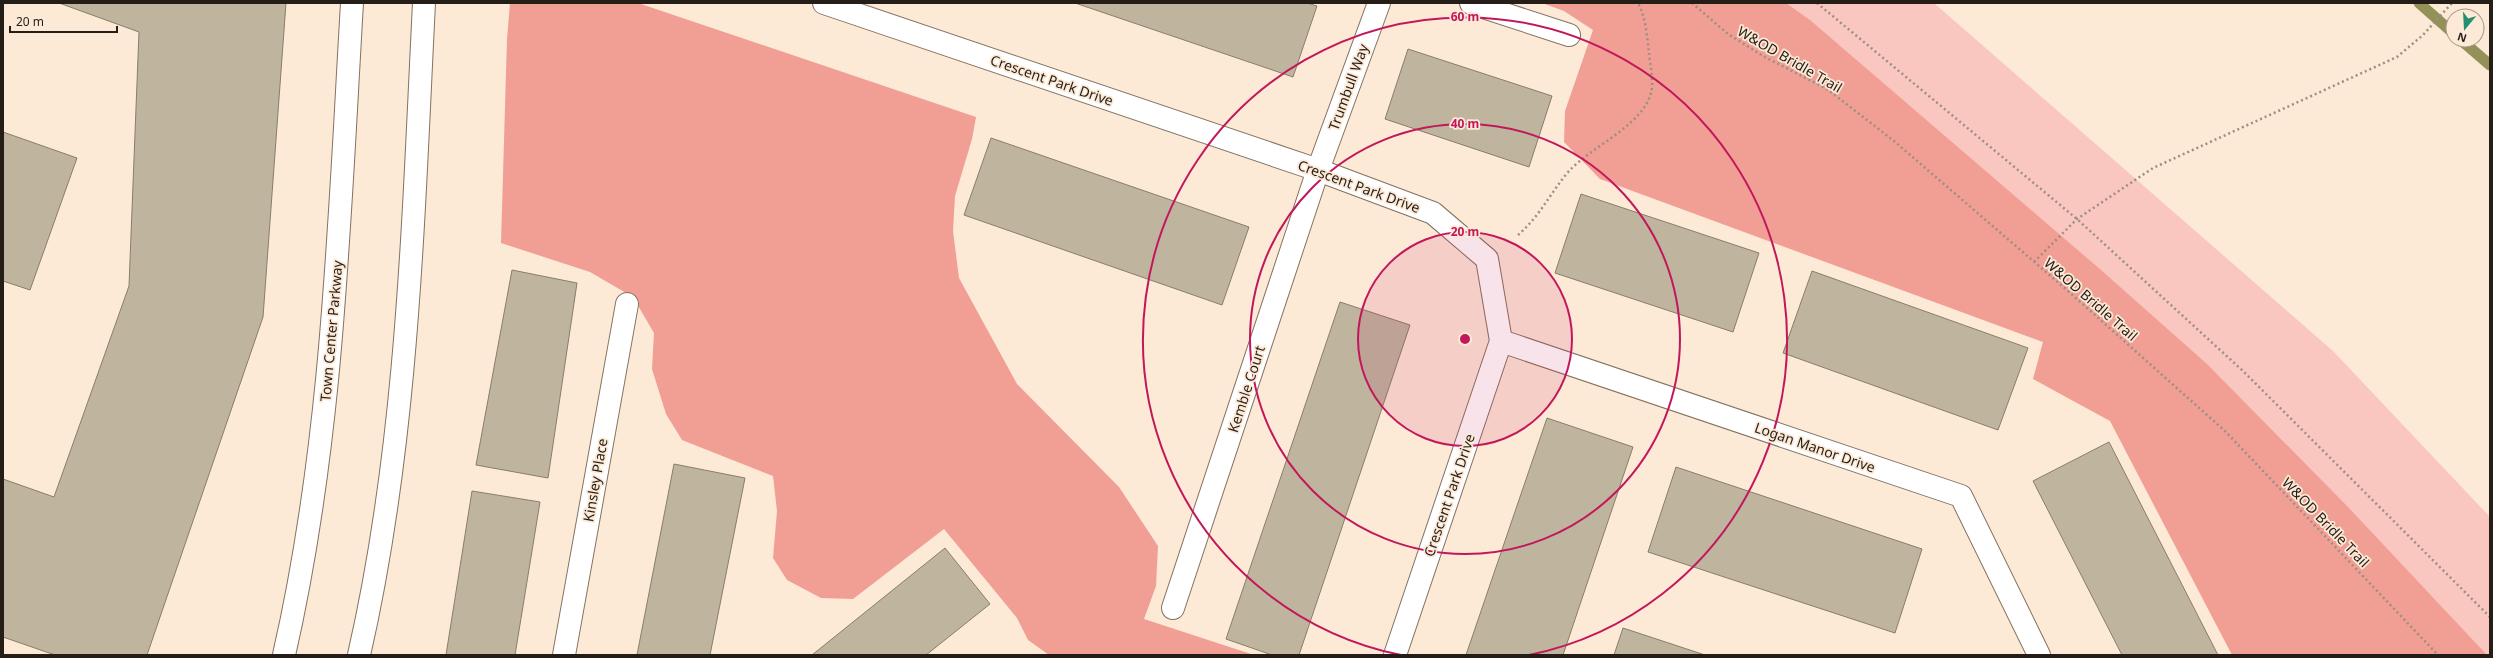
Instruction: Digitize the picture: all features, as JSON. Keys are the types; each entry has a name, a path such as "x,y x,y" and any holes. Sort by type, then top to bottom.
{"street":[{"name":"Town Center Parkway","path":"284,655 296,603 320,457 337,275 352,3"},
{"path":"359,655 384,527 403,372 409,294 424,3"},
{"name":"Crescent Park Drive","path":"824,3 1318,170 1433,213 1487,259 1501,341 1395,655"},
{"name":"Trumbull Way","path":"1318,170 1379,3"},
{"path":"1471,3 1569,35"},
{"name":"Kemble Court","path":"1173,608 1318,170"},
{"name":"Kinsley Place","path":"564,655 627,304"},
{"name":"Logan Manor Drive","path":"1501,341 1961,496 2039,655"}],"path":[{"path":"1518,235 1533,222 1568,172 1589,151 1616,135 1639,115 1651,92 1646,29 1638,3"},
{"name":"W&OD Bridle Trail","path":"1692,3 1728,34 1763,56 1827,89 1894,141 2034,262 2225,431 2438,655"},
{"path":"1817,3 2077,219 2243,371 2490,617"},
{"path":"2034,262 2077,219 2153,168 2397,57 2423,35 2452,3"}],"shaded area":[{"path":"510,3 638,3 976,117 972,139 955,196 953,231 959,278 1017,384 1119,487 1158,546 1156,586 1144,619 1254,655 1049,655 1028,640 1017,618 944,529 853,599 821,598 787,580 773,558 777,511 773,476 682,440 666,414 652,369 654,333 633,297 590,272 501,243 507,39"},
{"path":"1542,3 1786,3 1810,20 2101,270 2207,364 2348,507 2487,655 2232,655 2110,421 2033,379 2043,342 1600,179 1564,142 1565,111 1593,30 1564,11"},
{"path":"1632,3 1934,3 2333,351 2490,517 2490,655 2384,655 2247,498"}],"building":[{"path":"59,3 286,3 263,317 147,655 55,655 3,637 3,479 54,497 129,286 139,32"},
{"path":"1075,3 1307,3 1317,6 1293,77"},
{"path":"1408,49 1552,96 1529,167 1385,119"},
{"path":"3,132 77,158 30,290 3,281"},
{"path":"991,138 1249,227 1222,305 964,215"},
{"path":"1581,194 1759,253 1733,332 1555,273"},
{"path":"512,270 577,283 548,478 476,465"},
{"path":"1812,271 2028,348 1998,430 1783,353"},
{"path":"1340,302 1410,325 1299,655 1272,655 1226,639"},
{"path":"1547,418 1633,447 1563,655 1466,655"},
{"path":"2109,442 2218,655 2122,655 2033,481"},
{"path":"674,464 745,478 710,655 637,655"},
{"path":"1676,467 1922,549 1895,633 1648,552"},
{"path":"472,491 540,502 515,655 446,655"},
{"path":"945,548 990,604 926,655 812,655"},
{"path":"1623,628 1705,655 1614,655"}],"waterway":[{"path":"2419,3 2445,26"},
{"path":"2470,48 2490,65"}]}
